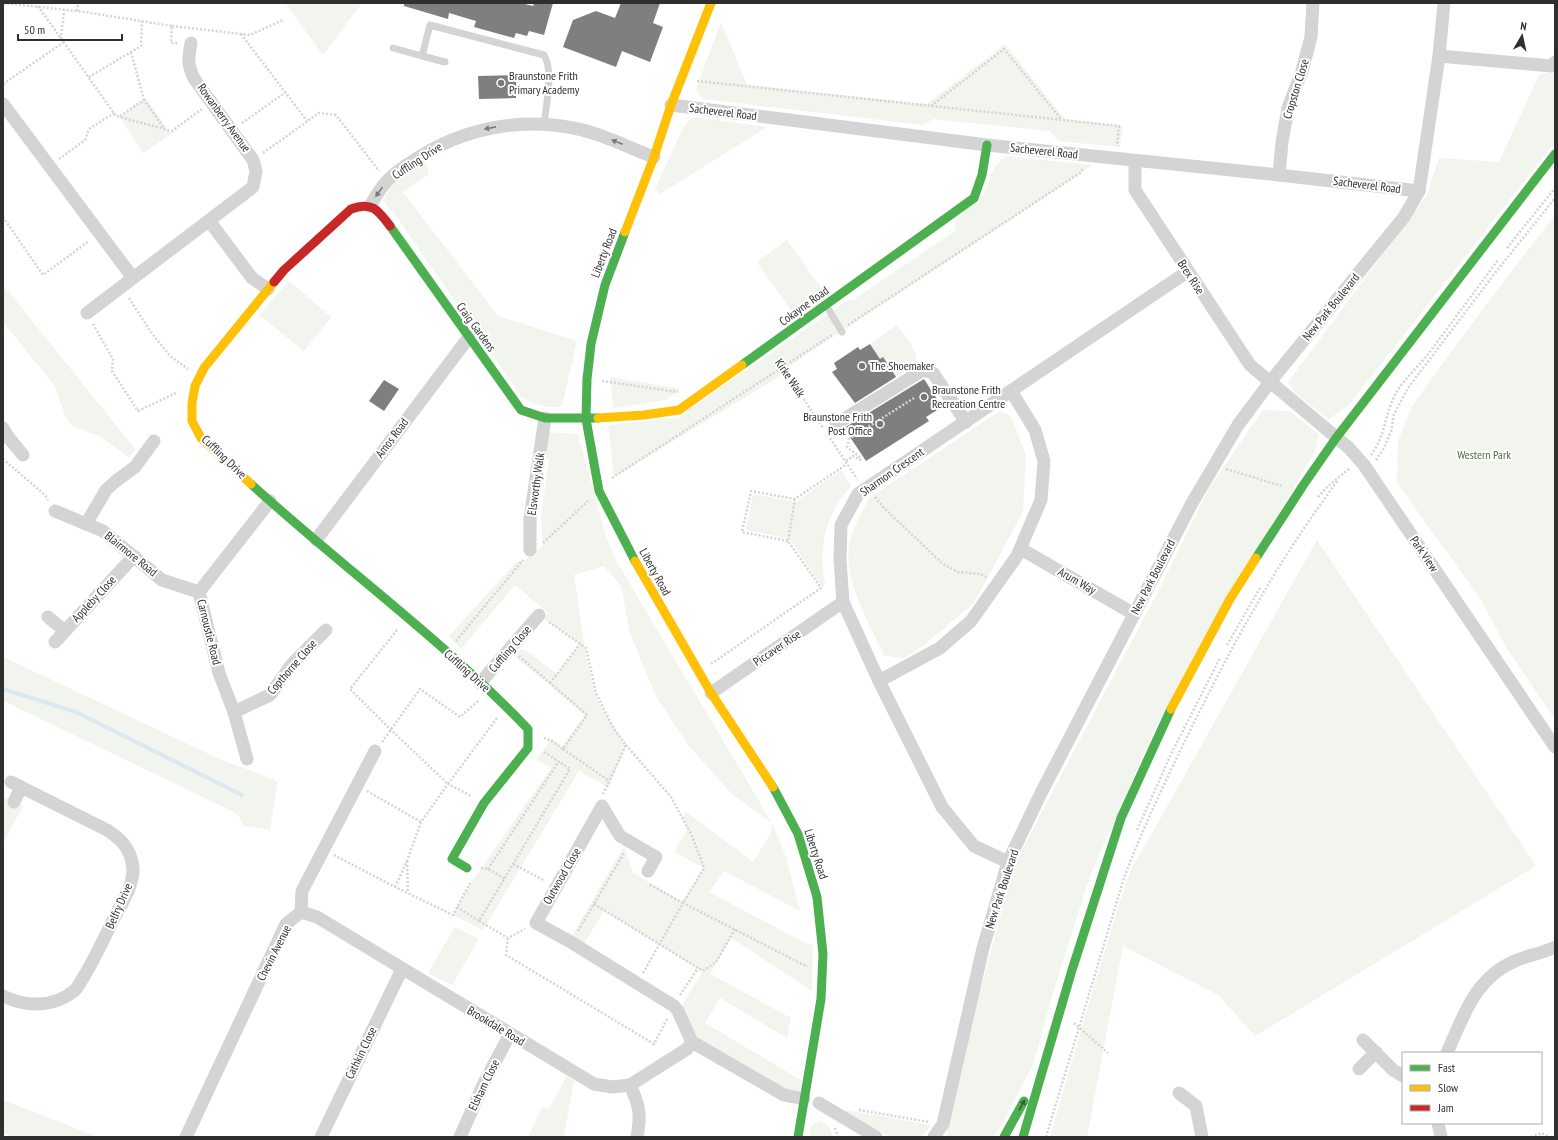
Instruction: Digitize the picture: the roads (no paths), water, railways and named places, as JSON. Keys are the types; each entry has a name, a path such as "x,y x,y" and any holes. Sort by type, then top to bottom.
{"main road":[{"name":"Liberty Road","path":"711,3 671,105 654,157 605,286 591,344 587,379 586,419 599,491 644,579 711,693 765,774 798,834 817,897 823,954 821,999 798,1137"},
{"name":"Cokayne Road","path":"586,419 644,415 680,410 974,198 982,175 987,145"},
{"path":"1023,1137 1040,1072 1121,818 1170,711 1230,599 1304,484 1336,438 1555,154"},
{"name":"Cuffling Drive","path":"370,206 359,206 351,210 284,270 204,368 194,389 192,421 201,438 270,501 447,652 506,706 528,729 528,748 484,803 452,859 468,868"},
{"name":"Craig Gardens","path":"370,206 382,216 521,410 545,418 586,419"},
{"path":"1004,1137 1040,1072"}],"street":[{"name":"Cropston Close","path":"1279,175 1282,142 1288,108 1302,71 1311,37 1313,3"},
{"name":"New Park Boulevard","path":"934,1137 943,1124 983,948 1008,862 1041,793 1192,503 1238,425 1270,382 1404,217 1419,191 1439,56 1444,3"},
{"name":"Rowanberry Avenue","path":"87,313 210,222 253,187 256,171 253,160 195,80 189,69 188,60 191,43"},
{"path":"1439,56 1553,64"},
{"path":"3,104 99,233 127,282"},
{"name":"Sacheverel Road","path":"671,105 987,145 1419,191"},
{"name":"Cuffling Drive","path":"370,206 387,181 426,152 445,142 468,133 498,127 544,124 574,128 594,133 654,157"},
{"name":"Brex Rise","path":"1134,161 1135,190 1187,272 1250,365 1270,382"},
{"path":"210,222 252,278 268,290"},
{"name":"Sharmon Crescent","path":"1008,862 974,846 942,807 879,681 843,602 840,560 842,525 858,494 1187,272"},
{"name":"Amos Road","path":"316,540 468,337"},
{"path":"836,424 923,370 933,373 966,422"},
{"name":"Park View","path":"1270,382 1349,448 1366,468 1555,747"},
{"path":"879,681 940,648 972,621 1021,549 1041,500 1044,460 1035,430 1011,391"},
{"name":"Elsworthy Walk","path":"530,550 530,518 545,418"},
{"path":"3,428 23,455"},
{"path":"86,524 106,490 135,467 154,441"},
{"name":"Carnoustie Road","path":"247,759 234,712 219,673 198,592 270,501"},
{"name":"Blairmore Road","path":"55,511 103,531 162,580 198,592"},
{"name":"Arum Way","path":"1021,549 1134,614"},
{"name":"Appleby Close","path":"55,642 134,556"},
{"name":"Piccaver Rise","path":"711,693 843,602"},
{"name":"Cuffling Close","path":"485,687 510,649 539,615"},
{"path":"48,617 65,631"},
{"name":"Copthorne Close","path":"234,712 270,695 292,664 326,630"},
{"name":"Chevin Avenue","path":"186,1137 286,924 300,912 302,891 375,751"},
{"name":"Belfry Drive","path":"3,996 15,1002 32,1005 50,1003 62,999 75,990 90,966 130,884 133,868 129,852 120,838 107,830 16,784 14,802"},
{"name":"Outwood Close","path":"648,871 656,857 620,836 602,806 536,923 674,1006 678,1011 692,1042"},
{"name":"Brookdale Road","path":"300,912 317,917 594,1084 612,1087 630,1086"},
{"path":"1447,1052 1472,998 1491,974 1517,960 1555,947"},
{"name":"Cathkin Close","path":"321,1137 402,969"},
{"name":"Elsham Close","path":"460,1137 485,1081 510,1034"},
{"path":"1363,1040 1394,1070 1402,1075"},
{"path":"637,1137 640,1119 638,1103 630,1086 687,1049 692,1042 784,1095 804,1099"},
{"path":"1359,1070 1376,1052"},
{"path":"1179,1093 1196,1106 1202,1137"},
{"path":"819,1103 876,1137"},
{"path":"1438,1124 1441,1137"}],"lane":[{"path":"422,56 430,25 544,55 548,61 549,74 544,124"},
{"path":"393,48 445,62"},
{"path":"825,305 842,332"}],"waterway":[{"path":"3,689 76,712 242,795"}],"place":[{"name":"Braunstone Frith Primary Academy","path":"501,83"},
{"name":"The Shoemaker","path":"862,366"},
{"name":"Braunstone Frith Recreation Centre","path":"924,397"},
{"name":"Braunstone Frith Post Office","path":"880,424"}],"park label":[{"name":"Western Park","path":"1484,455"}]}
